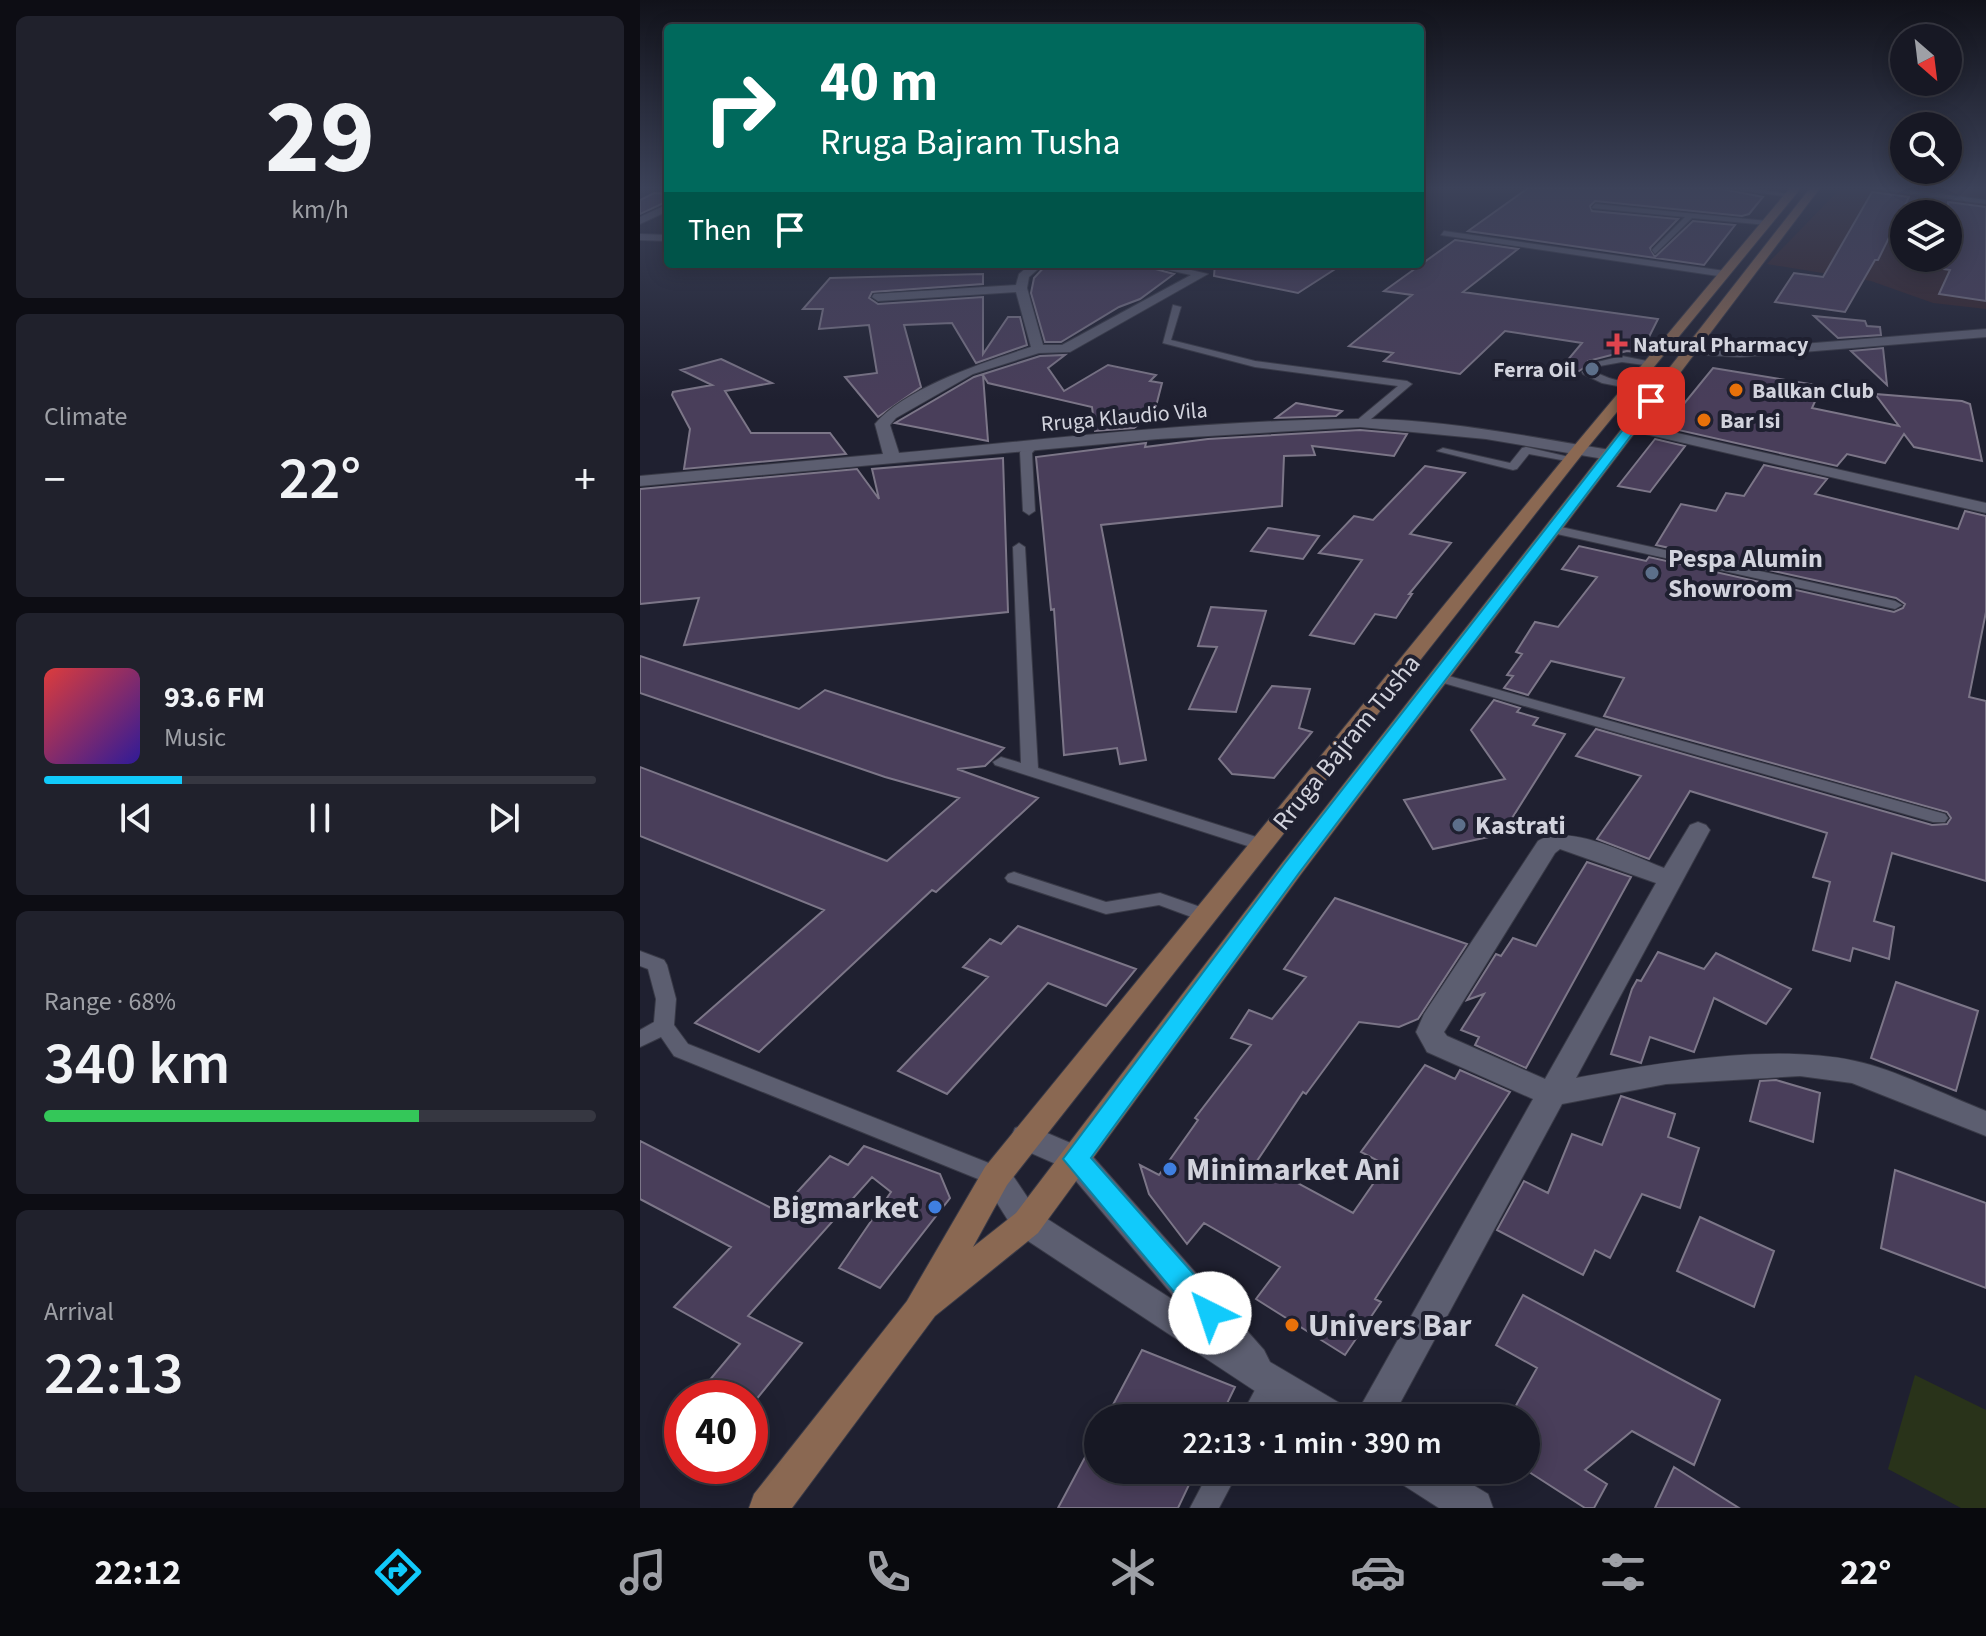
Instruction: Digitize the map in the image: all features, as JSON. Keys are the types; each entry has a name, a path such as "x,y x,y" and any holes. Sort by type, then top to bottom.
{"main road":[{"name":"Rruga Bajram Tusha","path":"768,1508 919,1312 996,1176 1026,1137 1576,454 1738,258"},
{"name":"Rruga Bajram Tusha","path":"919,1312 1027,1223 1438,677 1760,258"}],"street":[{"path":"1033,268 1023,276 1021,288 1038,349"},
{"path":"892,457 882,424 891,415 968,371 1038,349 1065,349 1202,274 1168,268"},
{"path":"878,297 1021,288"},
{"path":"1689,350 1740,353 1986,333"},
{"name":"Rruga Klaudio Vila","path":"640,481 1158,434 1360,423 1472,433 1576,454 1610,455"},
{"path":"1633,427 1986,508"},
{"path":"1380,1404 1698,830"},
{"path":"1671,880 1565,841 1546,847 1434,1021 1430,1032 1437,1044 1551,1094 1666,1073 1800,1065 1855,1072 1986,1124"},
{"path":"1026,1137 1076,1159 1272,1384"},
{"path":"996,1176 1027,1223 1306,1404"},
{"path":"1435,1484 1474,1508"}],"lane":[{"path":"1618,258 1725,274"},
{"path":"1176,307 1166,341 1326,376 1407,384 1360,423"},
{"path":"1633,386 1606,381 1590,368 1622,359 1652,363"},
{"path":"1029,511 1026,452 1033,445"},
{"path":"1443,451 1513,467 1526,450 1576,454"},
{"path":"1552,529 1895,605"},
{"path":"1019,547 1030,772"},
{"path":"1438,677 1939,818"},
{"path":"1001,762 1263,845"},
{"path":"1014,878 1106,908 1160,899 1205,916"},
{"path":"640,958 657,965 666,999 664,1026 681,1050 996,1176"},
{"path":"640,1039 664,1026"},
{"path":"1261,1404 1272,1384"},
{"path":"1204,1508 1217,1484"}],"shaded area":[{"path":"1772,258 1890,258 1890,272 1962,272 1962,258 1986,258 1986,309 1933,303 1871,281 1767,264"}],"green space":[{"path":"1915,1375 1986,1410 1986,1508 1961,1508 1888,1469"}],"building":[{"path":"1429,258 1506,258 1463,292 1658,319 1649,337 1634,352 1588,361 1587,366 1579,371 1561,368 1582,343 1505,331 1460,374 1384,361 1393,353 1349,346 1412,295 1384,291 1416,268 1424,268 1424,262"},
{"path":"1658,258 1709,258 1704,265"},
{"path":"1834,258 1879,258 1845,312 1775,302 1794,273 1823,277"},
{"path":"1962,258 1986,258 1986,301 1939,294 1949,272 1962,272"},
{"path":"1043,268 1152,268 1174,274 1140,299 1119,307 1061,342 1045,342 1031,293 1034,278"},
{"path":"1215,268 1337,268 1298,293 1214,276"},
{"path":"983,274 983,284 872,292 869,298 878,304 983,297 983,354 1008,317 1020,317 1027,345 976,363 952,323 904,325 921,387 878,417 845,377 877,373 869,325 819,329 823,309 803,309 830,278"},
{"path":"1814,316 1865,321 1867,326 1880,327 1881,335 1838,338"},
{"path":"1883,348 1887,385 1851,351"},
{"path":"1065,355 1048,368 1064,391 1108,365 1156,375 1150,381 1162,383 1154,414 1134,428 1095,431 1092,407 988,383 983,375 988,441 895,423 974,377 1040,356"},
{"path":"721,359 772,383 725,391 751,433 830,433 846,454 684,469 690,429 673,392 712,385 681,370"},
{"path":"1713,368 1822,386 1812,408 1899,426 1875,394 1962,401 1970,404 1982,461 1914,447 1904,434 1885,463 1847,454 1837,466 1665,427"},
{"path":"1296,403 1342,411 1336,416 1276,418"},
{"path":"1360,430 1407,434 1394,456 1312,446 1315,455 1284,456 1282,506 1101,525 1146,760 1120,764 1117,748 1064,755 1054,609 1051,610 1036,457 1146,443 1145,447 1208,439"},
{"path":"1655,439 1685,446 1650,492 1618,486"},
{"path":"1003,458 1008,612 684,645 699,598 640,604 640,489 857,469 879,499 872,469"},
{"path":"1764,465 1827,479 1815,494 1958,529 1965,511 1986,516 1986,612 1969,697 1986,701 1986,881 1892,853 1874,921 1894,927 1889,959 1853,948 1850,961 1813,950 1830,882 1813,877 1827,833 1690,791 1649,859 1597,839 1641,776 1576,756 1596,729 1932,825 1947,824 1951,818 1947,812 1604,716 1624,678 1551,661 1528,695 1504,688 1513,676 1507,675 1522,654 1516,652 1535,622 1558,627 1597,577 1562,569 1579,546 1646,561 1649,557 1894,612 1903,608 1905,604 1896,598 1656,545 1681,504 1716,511 1726,493 1744,496"},
{"path":"1425,466 1465,473 1410,534 1451,543 1409,594 1412,594 1396,618 1375,614 1354,644 1310,635 1362,560 1319,553 1354,516 1373,520"},
{"path":"1268,528 1319,536 1303,559 1251,551"},
{"path":"1211,607 1266,611 1236,712 1189,709 1217,647 1198,646"},
{"path":"640,656 799,709 825,690 1004,748 985,766 957,769 1038,798 936,892 932,890 759,1052 695,1023 824,910 640,836 640,767 887,861 959,798 885,777 640,693"},
{"path":"1272,686 1310,689 1299,728 1312,732 1274,778 1232,774 1219,759"},
{"path":"1494,700 1520,708 1517,712 1538,718 1533,725 1565,734 1502,834 1433,849 1404,800 1505,779 1471,730"},
{"path":"1587,862 1631,877 1526,1068 1475,1045 1479,1037 1461,1030 1484,994 1467,1000 1496,954 1501,956 1513,938 1536,946"},
{"path":"1335,898 1467,944 1418,1019 1399,1027 1359,1022 1306,1094 1303,1092 1257,1161 1353,1213 1386,1165 1361,1152 1425,1065 1455,1079 1460,1070 1510,1092 1375,1299 1381,1302 1345,1355 1256,1299 1280,1267 1204,1223 1187,1244 1149,1194 1140,1165 1159,1175 1198,1120 1195,1118 1251,1045 1231,1038 1249,1010 1272,1019 1306,977 1284,969"},
{"path":"1018,926 1136,969 1106,1006 1048,983 947,1094 898,1071 988,977 963,967 990,939 1001,944"},
{"path":"1658,952 1704,969 1716,953 1791,989 1766,1024 1714,998 1694,1052 1650,1037 1641,1063 1611,1054 1632,989 1637,980 1641,981"},
{"path":"1896,982 1978,1011 1956,1091 1871,1058"},
{"path":"1776,1080 1820,1093 1813,1142 1750,1121 1760,1081"},
{"path":"1621,1096 1675,1114 1668,1137 1699,1148 1680,1208 1642,1194 1610,1258 1595,1250 1583,1275 1497,1230 1524,1181 1548,1193 1572,1134 1602,1145"},
{"path":"640,1141 779,1212 830,1156 848,1165 864,1146 940,1174 950,1198 880,1288 839,1268 891,1192 872,1177 748,1316 802,1343 768,1385 768,1380 710,1380 740,1344 674,1307 731,1247 640,1199"},
{"path":"1895,1170 1986,1203 1986,1288 1881,1248"},
{"path":"1700,1217 1774,1251 1754,1307 1677,1271"},
{"path":"1523,1295 1720,1400 1694,1465 1632,1431 1585,1470 1607,1484 1594,1508 1585,1508 1540,1479 1540,1404 1517,1404 1537,1368 1496,1345"},
{"path":"1142,1350 1235,1387 1227,1404 1113,1404"},
{"path":"1084,1459 1084,1484 1189,1484 1178,1508 1058,1508"},
{"path":"1674,1467 1739,1508 1655,1508"}],"place":[{"name":"Natural Pharmacy","path":"1617,344"},
{"name":"Ferra Oil","path":"1592,369"},
{"name":"Ballkan Club","path":"1736,390"},
{"name":"Bar Isi","path":"1704,420"},
{"name":"Pespa Alumin Showroom","path":"1652,573"},
{"name":"Kastrati","path":"1459,825"},
{"name":"Minimarket Ani","path":"1170,1169"},
{"name":"Bigmarket","path":"935,1207"},
{"name":"Univers Bar","path":"1292,1325"}],"route":[{"path":"1210,1313 1076,1159 1292,868 1651,401"}]}
